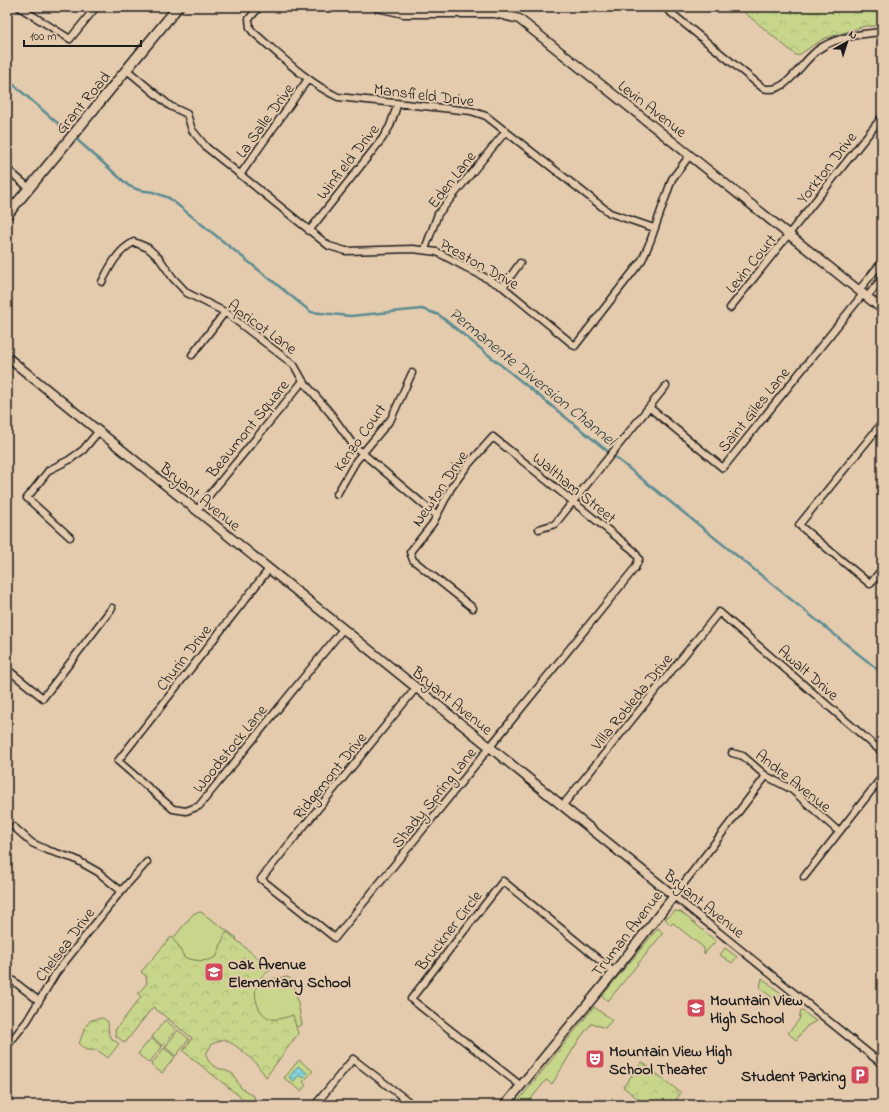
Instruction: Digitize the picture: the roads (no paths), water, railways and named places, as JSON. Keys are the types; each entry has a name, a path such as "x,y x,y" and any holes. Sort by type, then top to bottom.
{"main road":[{"name":"Grant Road","path":"7,215 76,133 178,7"}],"street":[{"path":"19,7 70,39 96,7"},
{"name":"Mansfield Drive","path":"259,7 249,19 250,28 308,79 338,97 471,111 486,116 610,213 654,228"},
{"name":"Levin Avenue","path":"377,7 404,13 439,10 495,13 518,19 882,309"},
{"path":"664,7 763,88 769,90 775,90 785,84 810,55 822,47 838,40 860,34 882,32"},
{"name":"Preston Drive","path":"127,70 170,106 187,114 192,130 206,147 329,246 346,251 424,249 437,252 503,287 575,346 642,260 672,179 690,156"},
{"name":"La Salle Drive","path":"240,175 308,79"},
{"name":"Winfield Drive","path":"309,231 382,139 390,126 398,104"},
{"name":"Yorkton Drive","path":"789,234 882,116"},
{"name":"Eden Lane","path":"424,249 438,214 506,131"},
{"path":"7,169 29,188"},
{"name":"Levin Court","path":"730,308 789,234"},
{"name":"Apricot Lane","path":"102,282 108,269 124,247 134,242 148,248 159,258 173,278 187,293 225,312 294,365 303,382 362,453 436,515"},
{"path":"503,287 520,263"},
{"name":"Saint Giles Lane","path":"650,408 722,468 863,294 882,264"},
{"name":"Saint Giles Lane","path":"863,294 882,278"},
{"path":"192,355 225,312"},
{"name":"Bryant Avenue","path":"7,357 882,1064"},
{"name":"Kenzo Court","path":"337,494 362,453 391,419 412,372"},
{"name":"Beaumont Square","path":"197,510 303,382"},
{"path":"539,529 555,524 650,408 666,386"},
{"path":"882,423 799,525 870,584 882,569"},
{"path":"70,537 27,498 49,470 69,460 82,450 98,432"},
{"name":"Waltham Street","path":"493,437 634,551 639,559"},
{"name":"Newton Drive","path":"473,608 418,565 410,556 410,552 413,546 433,523 436,515 467,466 493,437"},
{"name":"Shady Spring Lane","path":"261,879 335,938 635,568 639,559"},
{"name":"Churin Drive","path":"118,761 268,569"},
{"path":"7,669 43,698 112,608"},
{"name":"Awalt Drive","path":"719,612 882,752"},
{"name":"Villa Robleda Drive","path":"563,805 719,612"},
{"name":"Woodstock Lane","path":"118,761 173,809 186,811 198,806 343,629"},
{"name":"Ridgemont Drive","path":"261,879 416,688"},
{"name":"Andre Avenue","path":"732,753 743,756 766,776 791,790 838,831"},
{"name":"Truman Avenue","path":"505,1105 614,972 766,776"},
{"path":"804,878 838,831 882,777"},
{"path":"14,827 32,843 47,850 75,859 98,872 121,891"},
{"name":"Chelsea Drive","path":"7,1046 27,1021 56,972 121,891 147,862"},
{"name":"Bruckner Circle","path":"520,1085 411,999 503,881 614,972"},
{"path":"7,976 39,1001"},
{"path":"315,1105 353,1059 412,1105"}],"water":[{"path":"298,1066 307,1073 303,1078 299,1075 294,1081 289,1077"}],"waterway":[{"name":"Permanente Diversion Channel","path":"7,79 70,134"},
{"name":"Permanente Diversion Channel","path":"74,137 129,186 169,198 311,312 350,316 422,309 439,315 882,673"}],"place":[{"name":"Oak Avenue Elementary School","path":"214,972"},
{"name":"Mountain View High School","path":"696,1008"},
{"name":"Mountain View High School Theater","path":"595,1059"},
{"name":"Student Parking","path":"860,1075"}]}
